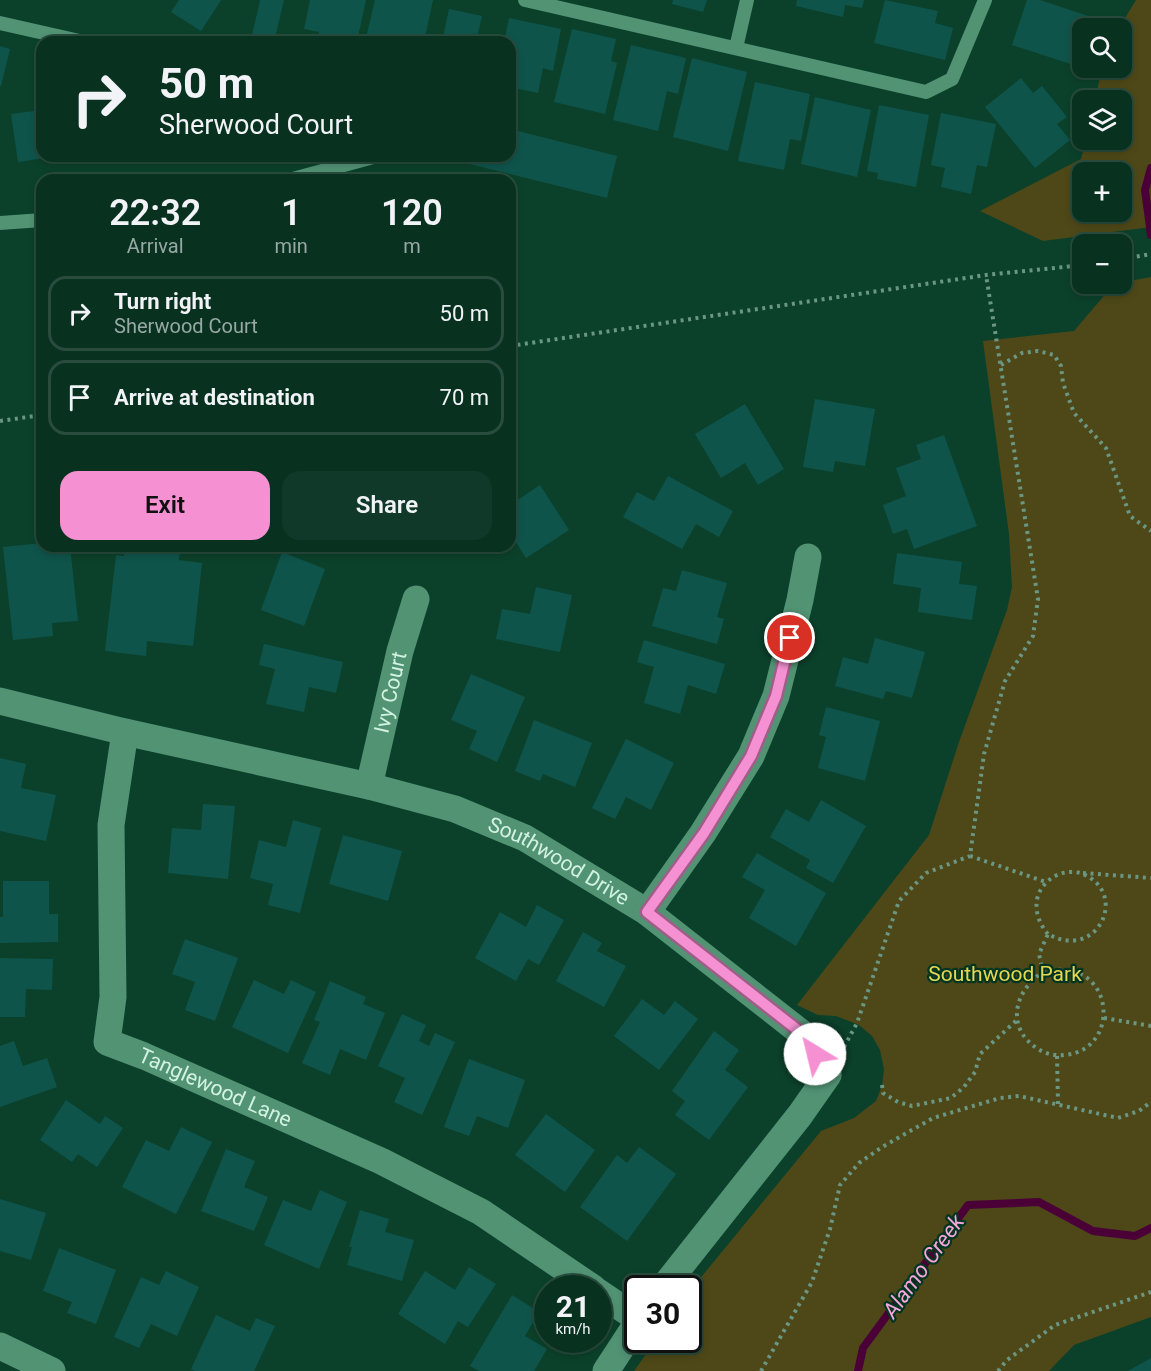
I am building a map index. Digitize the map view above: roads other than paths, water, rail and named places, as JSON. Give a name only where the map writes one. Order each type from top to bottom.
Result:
[{"type":"street","points":[[647,912],[704,833],[751,756],[776,696],[800,600],[808,557]]},
{"type":"street","name":"Ivy Court","points":[[369,786],[400,651],[416,599]]},
{"type":"street","name":"Southwood Drive","points":[[0,701],[125,732],[369,786],[455,809],[525,838],[647,912],[804,1035],[828,1075],[800,1116],[673,1275]]},
{"type":"street","name":"Tanglewood Lane","points":[[125,732],[111,825],[113,997],[107,1042],[144,1056],[381,1161],[481,1212],[574,1275]]},
{"type":"street","points":[[606,1371],[624,1342]]},
{"type":"street","points":[[0,1346],[39,1368]]},
{"type":"lane","points":[[525,0],[926,92],[952,79],[985,0]]},
{"type":"lane","points":[[736,48],[747,0]]},
{"type":"lane","points":[[0,23],[57,36]]},
{"type":"lane","points":[[310,174],[355,162]]},
{"type":"lane","points":[[0,223],[36,220]]},
{"type":"waterway","name":"Alamo Creek","points":[[1151,168],[1145,190],[1151,235]]},
{"type":"waterway","name":"Alamo Creek","points":[[858,1371],[863,1348],[968,1205],[1039,1202],[1093,1231],[1135,1236],[1151,1228]]},
{"type":"park label","name":"Southwood Park","points":[[1005,974]]}]
